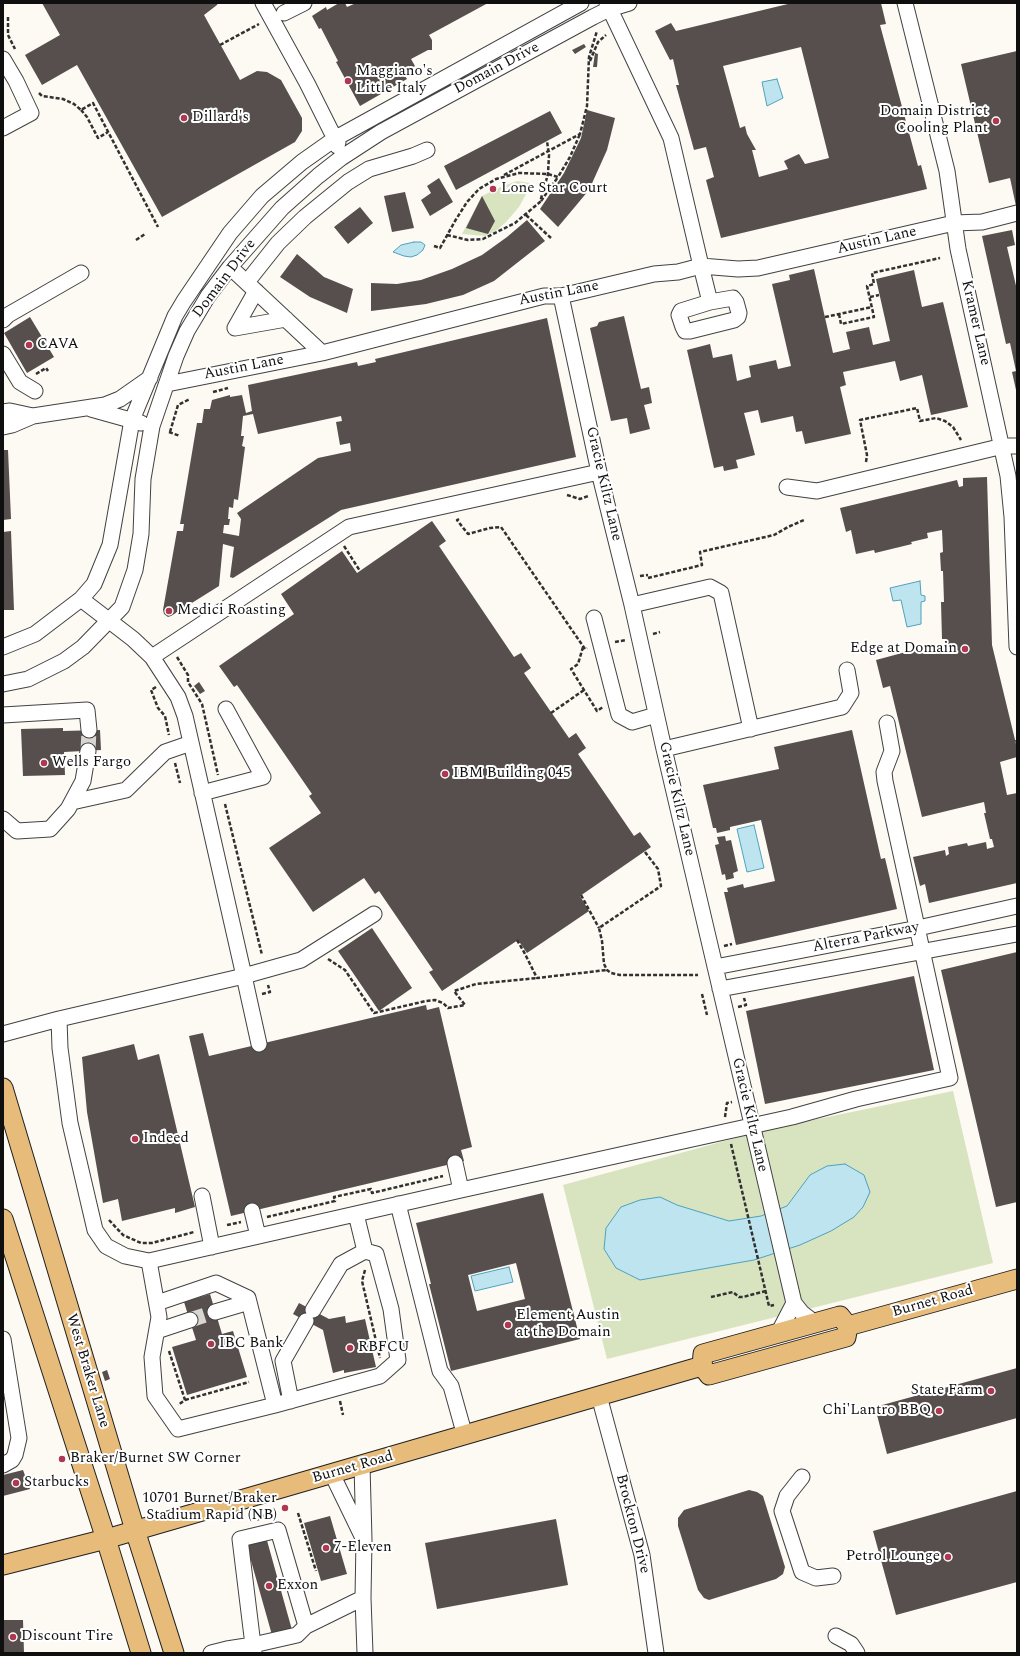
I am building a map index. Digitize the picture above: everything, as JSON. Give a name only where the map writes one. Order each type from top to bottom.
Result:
[{"type":"main road","name":"West Braker Lane","points":[[3,1088],[135,1530],[174,1653]]},
{"type":"main road","points":[[3,1219],[141,1653]]},
{"type":"main road","name":"Burnet Road","points":[[848,1326],[1017,1279]]},
{"type":"main road","points":[[840,1316],[848,1326],[846,1337],[709,1376],[702,1366],[703,1354],[777,1333],[840,1316]]},
{"type":"main road","name":"Burnet Road","points":[[3,1565],[106,1539],[702,1366]]},
{"type":"street","points":[[243,252],[257,220],[302,177],[336,150],[338,142],[262,3]]},
{"type":"street","points":[[284,13],[304,3]]},
{"type":"street","name":"Domain Drive","points":[[3,647],[35,634],[81,599],[94,584],[110,544],[132,420],[176,316],[184,300],[230,233],[262,196],[302,162],[336,138],[581,3]]},
{"type":"street","name":"Domain Drive","points":[[3,684],[28,679],[64,661],[84,647],[122,607],[135,570],[141,534],[143,479],[152,426],[187,331],[230,267],[282,208],[318,176],[381,132],[608,6],[629,3]]},
{"type":"street","name":"Kramer Lane","points":[[905,3],[947,171],[954,223],[971,309],[1010,446],[1008,476],[1012,517],[1017,647]]},
{"type":"street","points":[[608,6],[671,138],[710,302]]},
{"type":"street","points":[[3,59],[16,81],[31,113],[3,128]]},
{"type":"street","points":[[356,148],[369,169]]},
{"type":"street","points":[[286,319],[235,328],[252,286],[278,244],[305,217],[348,182],[369,169],[413,156],[427,150]]},
{"type":"street","name":"Austin Lane","points":[[167,384],[322,353],[544,296],[561,296],[654,274],[678,272],[702,266],[721,266],[738,269],[758,268],[954,223],[982,222],[1017,213]]},
{"type":"street","points":[[230,267],[322,353]]},
{"type":"street","points":[[3,320],[8,315],[80,273]]},
{"type":"street","name":"Gracie Kiltz Lane","points":[[561,296],[599,472],[632,605],[656,715],[784,1262],[794,1302],[802,1313],[816,1323]]},
{"type":"street","points":[[184,300],[199,312]]},
{"type":"street","points":[[3,354],[20,382],[35,391]]},
{"type":"street","points":[[3,427],[12,425],[33,416],[105,405],[120,399],[151,377]]},
{"type":"street","points":[[88,408],[152,426]]},
{"type":"street","points":[[3,412],[10,411],[33,416]]},
{"type":"street","points":[[788,487],[817,491],[1010,446]]},
{"type":"street","points":[[152,657],[349,527],[599,472]]},
{"type":"street","points":[[632,605],[710,587],[721,593],[751,729]]},
{"type":"street","points":[[81,599],[133,639],[152,657],[178,697],[185,716],[259,1044]]},
{"type":"street","points":[[594,618],[619,715],[632,722],[656,715]]},
{"type":"street","points":[[664,749],[842,707],[850,693],[847,670]]},
{"type":"street","points":[[202,793],[263,777],[226,709]]},
{"type":"street","points":[[3,715],[88,710],[89,730]]},
{"type":"street","points":[[59,1018],[60,1048],[70,1123],[95,1230],[106,1246],[125,1256],[149,1261],[398,1204],[792,1117],[856,1099],[950,1078],[885,781],[884,772],[892,751],[887,723]]},
{"type":"street","points":[[72,802],[126,790],[165,752],[191,743]]},
{"type":"street","points":[[3,819],[17,831],[50,830],[68,809],[83,781],[88,751]]},
{"type":"street","name":"Alterra Parkway","points":[[715,967],[918,928],[1017,906]]},
{"type":"street","points":[[3,1034],[59,1018],[244,976],[301,960],[374,914]]},
{"type":"street","name":"Alterra Parkway","points":[[720,989],[923,950],[1017,934]]},
{"type":"street","points":[[456,1168],[461,1190]]},
{"type":"street","points":[[202,1196],[212,1247]]},
{"type":"street","points":[[398,1204],[440,1371],[451,1386],[465,1436]]},
{"type":"street","points":[[356,1214],[365,1250]]},
{"type":"street","points":[[253,1215],[258,1236]]},
{"type":"street","points":[[149,1261],[159,1317],[152,1357],[155,1396],[178,1429],[292,1401],[336,1387],[380,1376],[398,1360],[391,1309],[376,1254],[365,1250]]},
{"type":"street","points":[[292,1401],[283,1361],[341,1264],[365,1250]]},
{"type":"street","points":[[157,1303],[216,1283],[248,1298],[275,1405]]},
{"type":"street","points":[[215,1312],[249,1302]]},
{"type":"street","points":[[777,1333],[794,1302]]},
{"type":"street","points":[[157,1331],[190,1320]]},
{"type":"street","points":[[3,1339],[19,1438],[15,1455],[12,1460],[3,1464]]},
{"type":"street","name":"Brockton Drive","points":[[599,1396],[642,1555],[656,1653]]},
{"type":"street","points":[[362,1465],[365,1653]]},
{"type":"street","points":[[332,1474],[364,1540]]},
{"type":"street","points":[[802,1477],[787,1496],[782,1511],[802,1572],[816,1578],[833,1576]]},
{"type":"street","points":[[253,1649],[240,1539],[278,1530],[306,1626]]},
{"type":"street","points":[[211,1653],[227,1648],[253,1649],[297,1635],[306,1626],[363,1598]]},
{"type":"street","points":[[836,1636],[851,1644],[857,1653]]},
{"type":"path","points":[[8,17],[8,35],[18,56]]},
{"type":"path","points":[[220,45],[260,23]]},
{"type":"path","points":[[447,236],[468,240],[483,239],[515,223],[540,202],[570,157],[580,134],[587,106],[589,64],[592,44],[598,28]]},
{"type":"path","points":[[589,64],[598,42],[606,35]]},
{"type":"path","points":[[36,89],[42,96],[63,99],[74,104],[87,118],[98,138],[108,132]]},
{"type":"path","points":[[81,110],[93,103],[158,227]]},
{"type":"path","points":[[434,246],[440,248],[467,202],[479,189],[580,134]]},
{"type":"path","points":[[540,202],[548,174],[547,141]]},
{"type":"path","points":[[496,179],[519,173],[548,174],[558,177]]},
{"type":"path","points":[[526,215],[551,238]]},
{"type":"path","points":[[136,240],[146,234]]},
{"type":"path","points":[[839,314],[842,324],[874,317],[867,286],[874,284],[872,273],[940,258]]},
{"type":"path","points":[[870,297],[879,295]]},
{"type":"path","points":[[825,317],[872,307]]},
{"type":"path","points":[[180,436],[169,431],[178,405],[190,399]]},
{"type":"path","points":[[866,462],[867,456],[860,420],[917,408],[920,421],[936,418],[946,421],[953,427],[961,440]]},
{"type":"path","points":[[461,518],[457,520],[468,534],[490,528],[501,527],[585,649],[589,648]]},
{"type":"path","points":[[648,578],[702,565],[700,552],[774,535],[804,520]]},
{"type":"path","points":[[611,643],[629,640]]},
{"type":"path","points":[[583,646],[578,664],[571,669],[597,711],[605,707],[606,713]]},
{"type":"path","points":[[157,686],[151,690],[158,708],[165,716],[170,742]]},
{"type":"path","points":[[551,713],[584,690]]},
{"type":"path","points":[[174,757],[180,783]]},
{"type":"path","points":[[225,804],[262,956]]},
{"type":"path","points":[[599,928],[662,886],[658,869],[645,852]]},
{"type":"path","points":[[581,895],[599,928],[604,964],[607,970],[611,973],[620,975],[698,975]]},
{"type":"path","points":[[517,940],[537,978]]},
{"type":"path","points":[[324,953],[328,959],[345,970],[374,1013],[435,1000],[443,1003],[448,1008],[464,1005],[454,991],[476,984],[607,970]]},
{"type":"path","points":[[256,995],[270,992],[268,984]]},
{"type":"path","points":[[702,994],[707,1015]]},
{"type":"path","points":[[734,1008],[746,1005],[743,994]]},
{"type":"path","points":[[726,1121],[725,1115],[727,1103],[737,1101]]},
{"type":"path","points":[[730,1140],[769,1306],[774,1305]]},
{"type":"path","points":[[227,1225],[253,1215],[336,1201],[334,1197],[371,1189],[372,1193],[456,1168]]},
{"type":"path","points":[[107,1217],[116,1229],[123,1235],[141,1243],[152,1243],[199,1231]]},
{"type":"path","points":[[365,1270],[362,1281],[382,1363]]},
{"type":"path","points":[[711,1297],[733,1292],[739,1297],[743,1297],[766,1291]]},
{"type":"path","points":[[169,1351],[185,1400]]},
{"type":"path","points":[[174,1408],[185,1400],[249,1382]]},
{"type":"path","points":[[340,1400],[343,1415]]},
{"type":"path","points":[[298,1512],[316,1571]]},
{"type":"green space","points":[[517,181],[530,183],[531,185],[519,207],[506,222],[497,230],[485,236],[462,234],[482,196]]},
{"type":"green space","points":[[953,1091],[993,1263],[607,1359],[563,1185],[765,1130]]},
{"type":"water","points":[[777,79],[783,98],[767,106],[762,82]]},
{"type":"water","points":[[421,242],[425,245],[423,250],[417,255],[411,257],[393,252],[401,245]]},
{"type":"water","points":[[920,581],[921,595],[925,596],[925,601],[921,602],[921,624],[907,627],[901,600],[893,601],[890,588]]},
{"type":"water","points":[[754,825],[764,868],[747,872],[737,829]]},
{"type":"water","points":[[845,1164],[864,1175],[870,1192],[863,1207],[854,1217],[831,1231],[800,1245],[754,1260],[640,1280],[616,1268],[604,1249],[606,1228],[621,1207],[640,1200],[660,1197],[677,1205],[729,1221],[761,1216],[787,1206],[810,1175],[827,1166]]},
{"type":"water","points":[[509,1267],[513,1282],[475,1291],[471,1276]]},
{"type":"building","name":"Dillard's","points":[[42,3],[218,3],[204,15],[240,80],[257,71],[267,72],[281,80],[302,118],[302,131],[295,142],[162,217],[77,65],[42,85],[25,55],[60,35]]},
{"type":"building","points":[[339,3],[345,3],[347,7],[356,3],[488,3],[429,35],[432,40],[432,50],[428,50],[411,59],[415,66],[403,73],[407,79],[360,106],[336,62],[338,61],[321,28],[319,29],[312,16],[326,7],[327,10]]},
{"type":"building","points":[[792,3],[881,3],[886,24],[880,25],[918,166],[921,165],[927,189],[721,238],[706,180],[714,177],[706,147],[694,150],[676,85],[679,85],[673,59],[670,60],[655,31],[671,23],[676,31]],"holes":[[[801,47],[829,158],[805,164],[799,154],[784,161],[788,169],[759,177],[752,150],[756,150],[747,134],[745,126],[740,128],[723,66]]]},
{"type":"building","points":[[584,44],[586,47],[575,54],[572,50]]},
{"type":"building","name":"Domain District Cooling Plant","points":[[1017,51],[1016,206],[1010,178],[989,183],[961,64]]},
{"type":"building","points":[[595,53],[598,54],[597,67],[593,67]]},
{"type":"building","points":[[587,110],[615,118],[607,150],[589,190],[558,227],[540,209],[564,173],[581,138]]},
{"type":"building","points":[[550,111],[562,133],[456,190],[444,166]]},
{"type":"building","points":[[439,178],[453,202],[430,216],[421,200],[431,193],[427,186]]},
{"type":"building","points":[[405,192],[414,228],[392,232],[384,196]]},
{"type":"building","points":[[482,196],[495,221],[488,234],[466,228]]},
{"type":"building","points":[[360,207],[373,223],[348,244],[334,227]]},
{"type":"building","points":[[527,220],[545,241],[494,281],[463,295],[426,304],[371,311],[371,283],[397,284],[421,280],[452,269],[482,255]]},
{"type":"building","points":[[1012,230],[1015,245],[1007,247],[1017,290],[1016,390],[1012,372],[1016,371],[1010,343],[1006,344],[982,236]]},
{"type":"building","points":[[297,254],[324,277],[353,289],[347,313],[310,297],[280,277]]},
{"type":"building","points":[[814,269],[833,353],[850,349],[846,332],[869,327],[873,345],[890,341],[876,279],[914,270],[922,307],[943,302],[968,407],[931,415],[922,375],[900,381],[895,361],[843,372],[846,385],[840,387],[851,434],[805,444],[802,431],[796,432],[793,416],[761,423],[758,410],[744,413],[755,455],[736,460],[738,468],[724,471],[723,466],[714,468],[687,350],[710,344],[713,358],[732,354],[737,381],[751,377],[749,366],[776,360],[778,369],[791,366],[772,284],[790,280],[789,275]]},
{"type":"building","points":[[624,316],[641,389],[649,387],[652,403],[644,405],[650,429],[630,434],[627,418],[611,421],[590,328],[597,326],[599,322]]},
{"type":"building","name":"CAVA","points":[[30,317],[54,357],[27,373],[4,333]]},
{"type":"building","points":[[547,318],[576,457],[341,510],[233,578],[230,577],[234,547],[223,544],[219,586],[171,616],[168,617],[164,614],[163,610],[177,531],[183,531],[184,524],[180,524],[197,423],[202,423],[204,409],[210,409],[212,400],[230,395],[230,397],[242,395],[246,413],[252,411],[248,385],[357,362],[358,366],[376,362],[375,359]],"holes":[[[253,414],[258,434],[341,416],[342,421],[336,422],[340,445],[350,443],[351,451],[318,458],[237,513],[241,519],[239,536],[223,533],[224,525],[229,525],[229,507],[233,508],[234,499],[238,500],[245,447],[242,446],[244,436],[241,436],[243,416]]]},
{"type":"building","points":[[3,450],[8,450],[11,519],[3,520]]},
{"type":"building","name":"Edge at Domain","points":[[987,477],[992,645],[1017,748],[1017,757],[1000,762],[1007,795],[1017,793],[1017,883],[929,903],[925,884],[920,886],[913,857],[945,850],[946,856],[949,854],[948,847],[967,843],[968,846],[986,842],[987,849],[994,847],[992,839],[990,839],[984,813],[986,813],[984,802],[922,817],[890,686],[883,688],[876,660],[928,646],[929,651],[946,647],[946,639],[942,639],[941,602],[944,602],[943,571],[941,571],[940,553],[943,552],[942,530],[927,533],[928,538],[911,542],[912,544],[875,553],[874,550],[856,554],[851,530],[846,532],[840,508],[957,480],[959,487],[963,486],[963,478]]},
{"type":"building","name":"IBM Building 045","points":[[432,521],[446,541],[439,546],[514,657],[521,653],[531,668],[524,673],[569,738],[576,733],[586,748],[578,754],[634,836],[640,832],[651,847],[580,896],[589,911],[527,953],[518,940],[442,991],[429,972],[433,970],[379,891],[375,894],[364,878],[313,912],[269,848],[321,813],[309,796],[312,794],[237,685],[234,687],[219,666],[294,614],[281,594],[342,551],[357,573]]},
{"type":"building","points":[[11,531],[14,610],[3,610],[3,532]]},
{"type":"building","points":[[199,682],[205,691],[200,694],[194,686]]},
{"type":"building","name":"Wells Fargo","points":[[63,728],[63,731],[100,730],[101,750],[64,752],[65,775],[23,776],[21,729]]},
{"type":"building","points":[[852,730],[881,859],[885,858],[897,909],[736,945],[724,892],[728,892],[727,888],[743,884],[744,888],[775,881],[761,820],[730,827],[730,830],[717,833],[716,828],[713,828],[703,785],[779,769],[774,747]]},
{"type":"building","points":[[725,836],[726,841],[731,840],[738,871],[733,873],[734,878],[726,880],[725,874],[722,875],[715,845],[719,844],[717,837]]},
{"type":"building","points":[[372,928],[412,988],[379,1011],[338,951]]},
{"type":"building","points":[[1017,952],[1017,1202],[996,1207],[941,970]]},
{"type":"building","points":[[914,976],[934,1070],[765,1104],[746,1011]]},
{"type":"building","points":[[426,1005],[427,1010],[439,1007],[472,1147],[461,1150],[464,1161],[231,1216],[189,1036],[203,1033],[209,1056]]},
{"type":"building","name":"Indeed","points":[[134,1044],[138,1060],[159,1054],[195,1207],[175,1213],[175,1208],[122,1221],[118,1199],[103,1203],[87,1112],[82,1057]]},
{"type":"building","points":[[543,1193],[580,1339],[451,1371],[429,1284],[431,1284],[416,1223]],"holes":[[[516,1263],[525,1299],[477,1311],[468,1275]]]},
{"type":"building","name":"IBC Bank","points":[[210,1294],[222,1334],[233,1331],[247,1377],[187,1395],[172,1347],[196,1340],[184,1302]]},
{"type":"building","name":"RBFCU","points":[[299,1303],[329,1319],[345,1316],[346,1323],[365,1319],[376,1367],[344,1373],[344,1370],[333,1373],[323,1330],[293,1314]]},
{"type":"building","points":[[1017,1368],[1017,1418],[887,1454],[875,1407]]},
{"type":"building","points":[[107,1370],[110,1379],[105,1381],[102,1372]]},
{"type":"building","name":"Starbucks","points":[[23,1470],[30,1489],[3,1496],[3,1475]]},
{"type":"building","points":[[749,1490],[757,1492],[763,1496],[785,1567],[783,1574],[776,1579],[709,1600],[704,1598],[698,1590],[678,1526],[678,1518],[684,1510]]},
{"type":"building","name":"Petrol Lounge","points":[[1017,1491],[1017,1582],[896,1615],[873,1531]]},
{"type":"building","points":[[265,1514],[266,1518],[257,1521],[256,1516]]},
{"type":"building","name":"7-Eleven","points":[[330,1516],[347,1574],[321,1581],[304,1523]]},
{"type":"building","points":[[556,1519],[568,1585],[437,1609],[425,1543]]},
{"type":"building","name":"Exxon","points":[[266,1537],[292,1630],[272,1635],[246,1543]]},
{"type":"building","name":"Discount Tire","points":[[3,1620],[23,1620],[24,1653],[3,1653]]},
{"type":"tunnel","points":[[88,751],[89,730]]},
{"type":"tunnel","points":[[190,1320],[215,1312]]},
{"type":"place","name":"Maggiano's Little Italy","points":[[348,81]]},
{"type":"place","name":"Dillard's","points":[[184,118]]},
{"type":"place","name":"Domain District Cooling Plant","points":[[996,121]]},
{"type":"place","name":"Lone Star Court","points":[[493,189]]},
{"type":"place","name":"CAVA","points":[[29,345]]},
{"type":"place","name":"Medici Roasting","points":[[169,611]]},
{"type":"place","name":"Edge at Domain","points":[[965,649]]},
{"type":"place","name":"Wells Fargo","points":[[44,763]]},
{"type":"place","name":"IBM Building 045","points":[[445,774]]},
{"type":"place","name":"Indeed","points":[[135,1139]]},
{"type":"place","name":"Element Austin at the Domain","points":[[508,1325]]},
{"type":"place","name":"IBC Bank","points":[[211,1344]]},
{"type":"place","name":"RBFCU","points":[[350,1348]]},
{"type":"place","name":"State Farm","points":[[991,1391]]},
{"type":"place","name":"Chi'Lantro BBQ","points":[[939,1411]]},
{"type":"place","name":"Braker/Burnet SW Corner","points":[[62,1459]]},
{"type":"place","name":"Starbucks","points":[[16,1483]]},
{"type":"place","name":"10701 Burnet/Braker Stadium Rapid (NB)","points":[[285,1508]]},
{"type":"place","name":"7-Eleven","points":[[326,1548]]},
{"type":"place","name":"Petrol Lounge","points":[[948,1557]]},
{"type":"place","name":"Exxon","points":[[269,1586]]},
{"type":"place","name":"Discount Tire","points":[[13,1637]]}]
